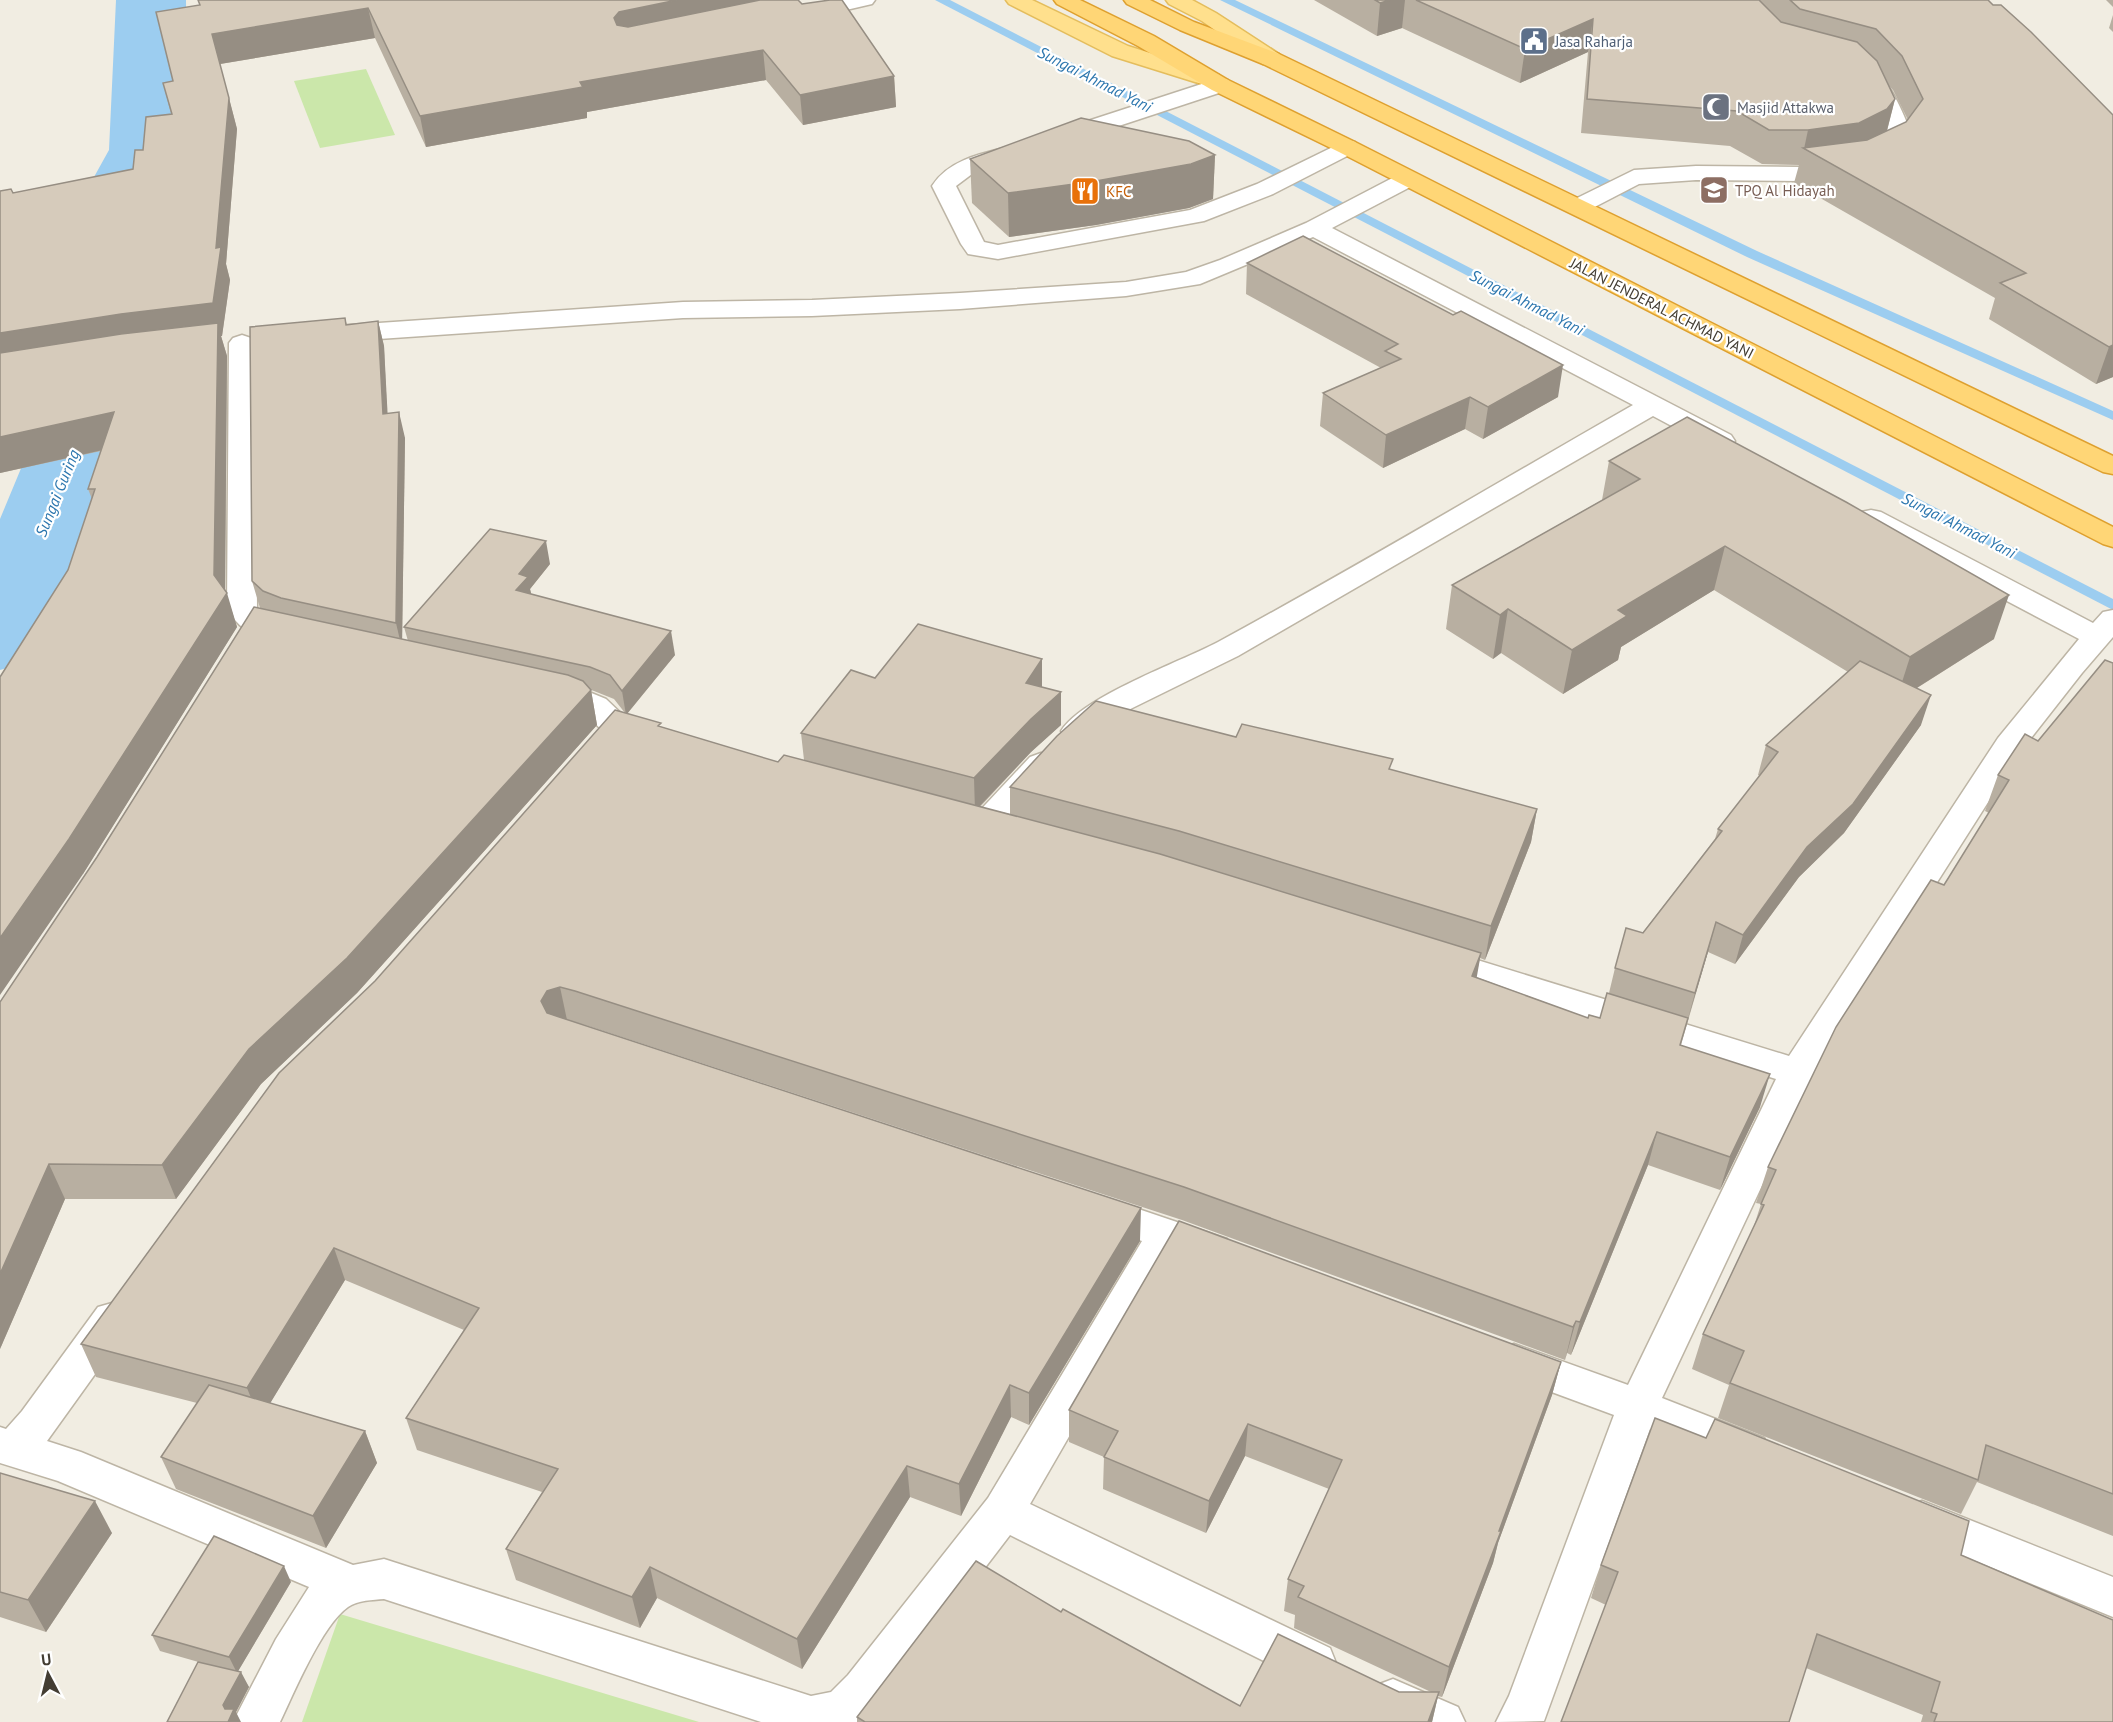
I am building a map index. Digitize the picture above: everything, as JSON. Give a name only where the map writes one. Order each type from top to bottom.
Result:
[{"type":"highway","name":"JALAN JENDERAL ACHMAD YANI","points":[[1064,0],[1146,41],[1215,83],[1347,147],[2113,538]]},
{"type":"highway","points":[[1134,0],[1187,26],[1271,59],[2113,466]]},
{"type":"main road","name":"JALAN JENDERAL ACHMAD YANI","points":[[1016,0],[1120,51],[1215,83]]},
{"type":"main road","points":[[1176,0],[1209,17],[1271,59]]},
{"type":"street","points":[[778,19],[865,0]]},
{"type":"street","points":[[1576,207],[1634,177],[1696,173],[1800,174],[1857,166],[1888,150],[1901,134],[1880,91],[1858,69],[1848,67]]},
{"type":"street","points":[[1215,83],[1125,117],[961,170],[946,179],[944,186],[973,244],[977,249],[998,252],[1196,216],[1265,189],[1347,147]]},
{"type":"street","points":[[1098,125],[1128,141]]},
{"type":"street","points":[[308,336],[682,310],[812,308],[960,301],[1126,289],[1191,279],[1321,224],[1408,179]]},
{"type":"street","points":[[1208,184],[1237,200]]},
{"type":"street","points":[[1321,224],[1651,406],[1746,454]]},
{"type":"street","points":[[242,343],[242,609],[247,619],[250,636],[281,635],[316,642]]},
{"type":"street","points":[[1017,836],[972,824],[1097,713],[1227,649],[1651,406]]},
{"type":"street","points":[[1519,1722],[1532,1695],[1638,1406],[1797,1072],[2009,745],[2071,666],[2105,628],[1851,508]]},
{"type":"street","points":[[525,687],[583,700],[601,707],[608,735],[632,734],[678,746]]},
{"type":"street","points":[[1413,952],[1797,1072]]},
{"type":"street","points":[[1065,1199],[1245,1262]]},
{"type":"street","points":[[256,1722],[313,1617],[329,1596],[351,1584],[384,1579],[811,1717],[842,1712],[864,1690],[1003,1511],[1167,1233]]},
{"type":"street","points":[[7,1447],[36,1424],[135,1288]]},
{"type":"street","points":[[1481,1348],[1638,1406],[1782,1464]]},
{"type":"street","points":[[7,1447],[66,1466],[351,1584]]},
{"type":"street","points":[[1892,1508],[2113,1597]]},
{"type":"street","points":[[1003,1511],[1355,1683],[1442,1722]]},
{"type":"green space","points":[[366,69],[395,135],[320,148],[294,81]]},
{"type":"green space","points":[[340,1614],[699,1722],[302,1722]]},
{"type":"building","points":[[198,0],[677,0],[619,12],[614,18],[617,25],[628,27],[760,0],[798,0],[802,4],[842,0],[894,76],[800,95],[763,50],[580,82],[583,87],[420,116],[368,8],[212,34],[229,98],[216,248],[221,247],[213,303],[121,314],[0,333],[0,191],[11,189],[13,193],[133,169],[135,150],[143,150],[146,117],[172,114],[163,83],[173,81],[156,12],[200,5]]},
{"type":"building","points":[[1416,0],[1759,0],[1781,22],[1857,42],[1877,61],[1895,99],[1887,109],[1859,123],[1808,130],[1769,130],[1737,111],[1587,99],[1593,19],[1525,49]]},
{"type":"building","points":[[1790,0],[1988,0],[1993,5],[2001,5],[2031,32],[2113,115],[2113,345],[2109,347],[2000,283],[2026,273],[1803,148],[1867,140],[1906,122],[1923,99],[1902,56],[1876,29],[1800,9]]},
{"type":"building","points":[[1081,118],[1189,141],[1215,155],[1191,164],[1096,181],[1008,193],[970,159]]},
{"type":"building","points":[[1303,236],[1453,315],[1461,311],[1563,365],[1488,407],[1470,397],[1386,435],[1323,393],[1401,359],[1385,351],[1398,344],[1247,263]]},
{"type":"building","points":[[345,318],[346,325],[378,321],[383,414],[399,412],[396,623],[281,598],[263,591],[252,581],[250,327]]},
{"type":"building","points":[[218,323],[214,575],[227,593],[69,839],[0,938],[0,677],[68,570],[95,489],[88,489],[114,412],[0,437],[0,353],[121,334]]},
{"type":"building","points":[[1687,417],[1846,502],[2009,595],[1910,657],[1725,546],[1618,610],[1627,616],[1572,650],[1508,609],[1500,615],[1452,585],[1640,479],[1609,461]]},
{"type":"building","points":[[490,529],[546,541],[519,574],[528,577],[516,590],[671,631],[622,691],[610,675],[590,667],[404,627]]},
{"type":"building","points":[[254,607],[568,675],[583,681],[591,690],[347,958],[249,1049],[162,1165],[49,1164],[0,1274],[0,1002],[97,857]]},
{"type":"building","points":[[918,624],[1042,659],[1026,683],[1061,692],[1031,719],[974,778],[801,733],[851,670],[875,678]]},
{"type":"building","points":[[2105,660],[2113,663],[2113,1494],[1986,1445],[1978,1480],[1730,1383],[1744,1351],[1703,1334],[1764,1205],[1761,1204],[1776,1170],[1768,1167],[1836,1027],[1931,880],[1944,885],[2009,780],[1998,775],[2025,734],[2038,741]]},
{"type":"building","points":[[1860,661],[1931,695],[1853,804],[1807,847],[1743,935],[1716,922],[1695,993],[1615,968],[1626,928],[1643,933],[1722,831],[1718,829],[1778,752],[1766,745]]},
{"type":"building","points":[[1096,701],[1236,737],[1242,724],[1393,759],[1389,769],[1537,809],[1491,926],[1179,831],[1010,787],[1057,736]]},
{"type":"building","points":[[615,710],[661,723],[658,726],[778,762],[784,755],[1160,854],[1481,953],[1472,976],[1588,1018],[1589,1015],[1600,1018],[1607,993],[1688,1018],[1680,1045],[1770,1074],[1730,1157],[1657,1132],[1580,1322],[1576,1321],[1573,1327],[1184,1187],[575,991],[560,987],[547,991],[541,1001],[547,1013],[1141,1208],[1029,1393],[1010,1385],[959,1484],[907,1466],[797,1639],[650,1567],[632,1597],[506,1549],[558,1469],[406,1418],[479,1308],[334,1248],[247,1388],[81,1344],[279,1073],[375,981]]},
{"type":"building","points":[[1179,1221],[1561,1362],[1499,1531],[1501,1531],[1449,1667],[1298,1597],[1304,1586],[1288,1579],[1342,1460],[1248,1424],[1209,1501],[1104,1457],[1118,1431],[1069,1410]]},
{"type":"building","points":[[209,1385],[365,1431],[313,1516],[161,1457]]},
{"type":"building","points":[[1655,1418],[1706,1438],[1715,1419],[1969,1521],[1961,1555],[2113,1620],[2113,1722],[1934,1722],[1937,1714],[1931,1712],[1940,1682],[1817,1634],[1789,1722],[1561,1722],[1618,1572],[1601,1565]]},
{"type":"building","points":[[0,1473],[95,1501],[28,1600],[0,1592]]},
{"type":"building","points":[[214,1536],[284,1566],[229,1657],[152,1635]]},
{"type":"building","points":[[976,1561],[1061,1612],[1063,1609],[1240,1706],[1278,1634],[1399,1692],[1439,1692],[1428,1722],[865,1722],[857,1717]]},
{"type":"building","points":[[198,1662],[241,1672],[223,1705],[225,1709],[234,1709],[228,1722],[167,1722]]},
{"type":"waterway","name":"Sungai Guring","points":[[0,638],[94,401],[81,276],[148,150],[151,0]]},
{"type":"waterway","name":"Sungai Ahmad Yani","points":[[941,0],[2113,605]]},
{"type":"waterway","name":"Sungai Ahmad Yani","points":[[1226,0],[1752,254],[2113,416]]},
{"type":"place","name":"Jasa Raharja","points":[[1534,41]]},
{"type":"place","name":"Masjid Attakwa","points":[[1716,107]]},
{"type":"place","name":"TPQ Al Hidayah","points":[[1714,190]]},
{"type":"place","name":"KFC","points":[[1085,191]]}]
